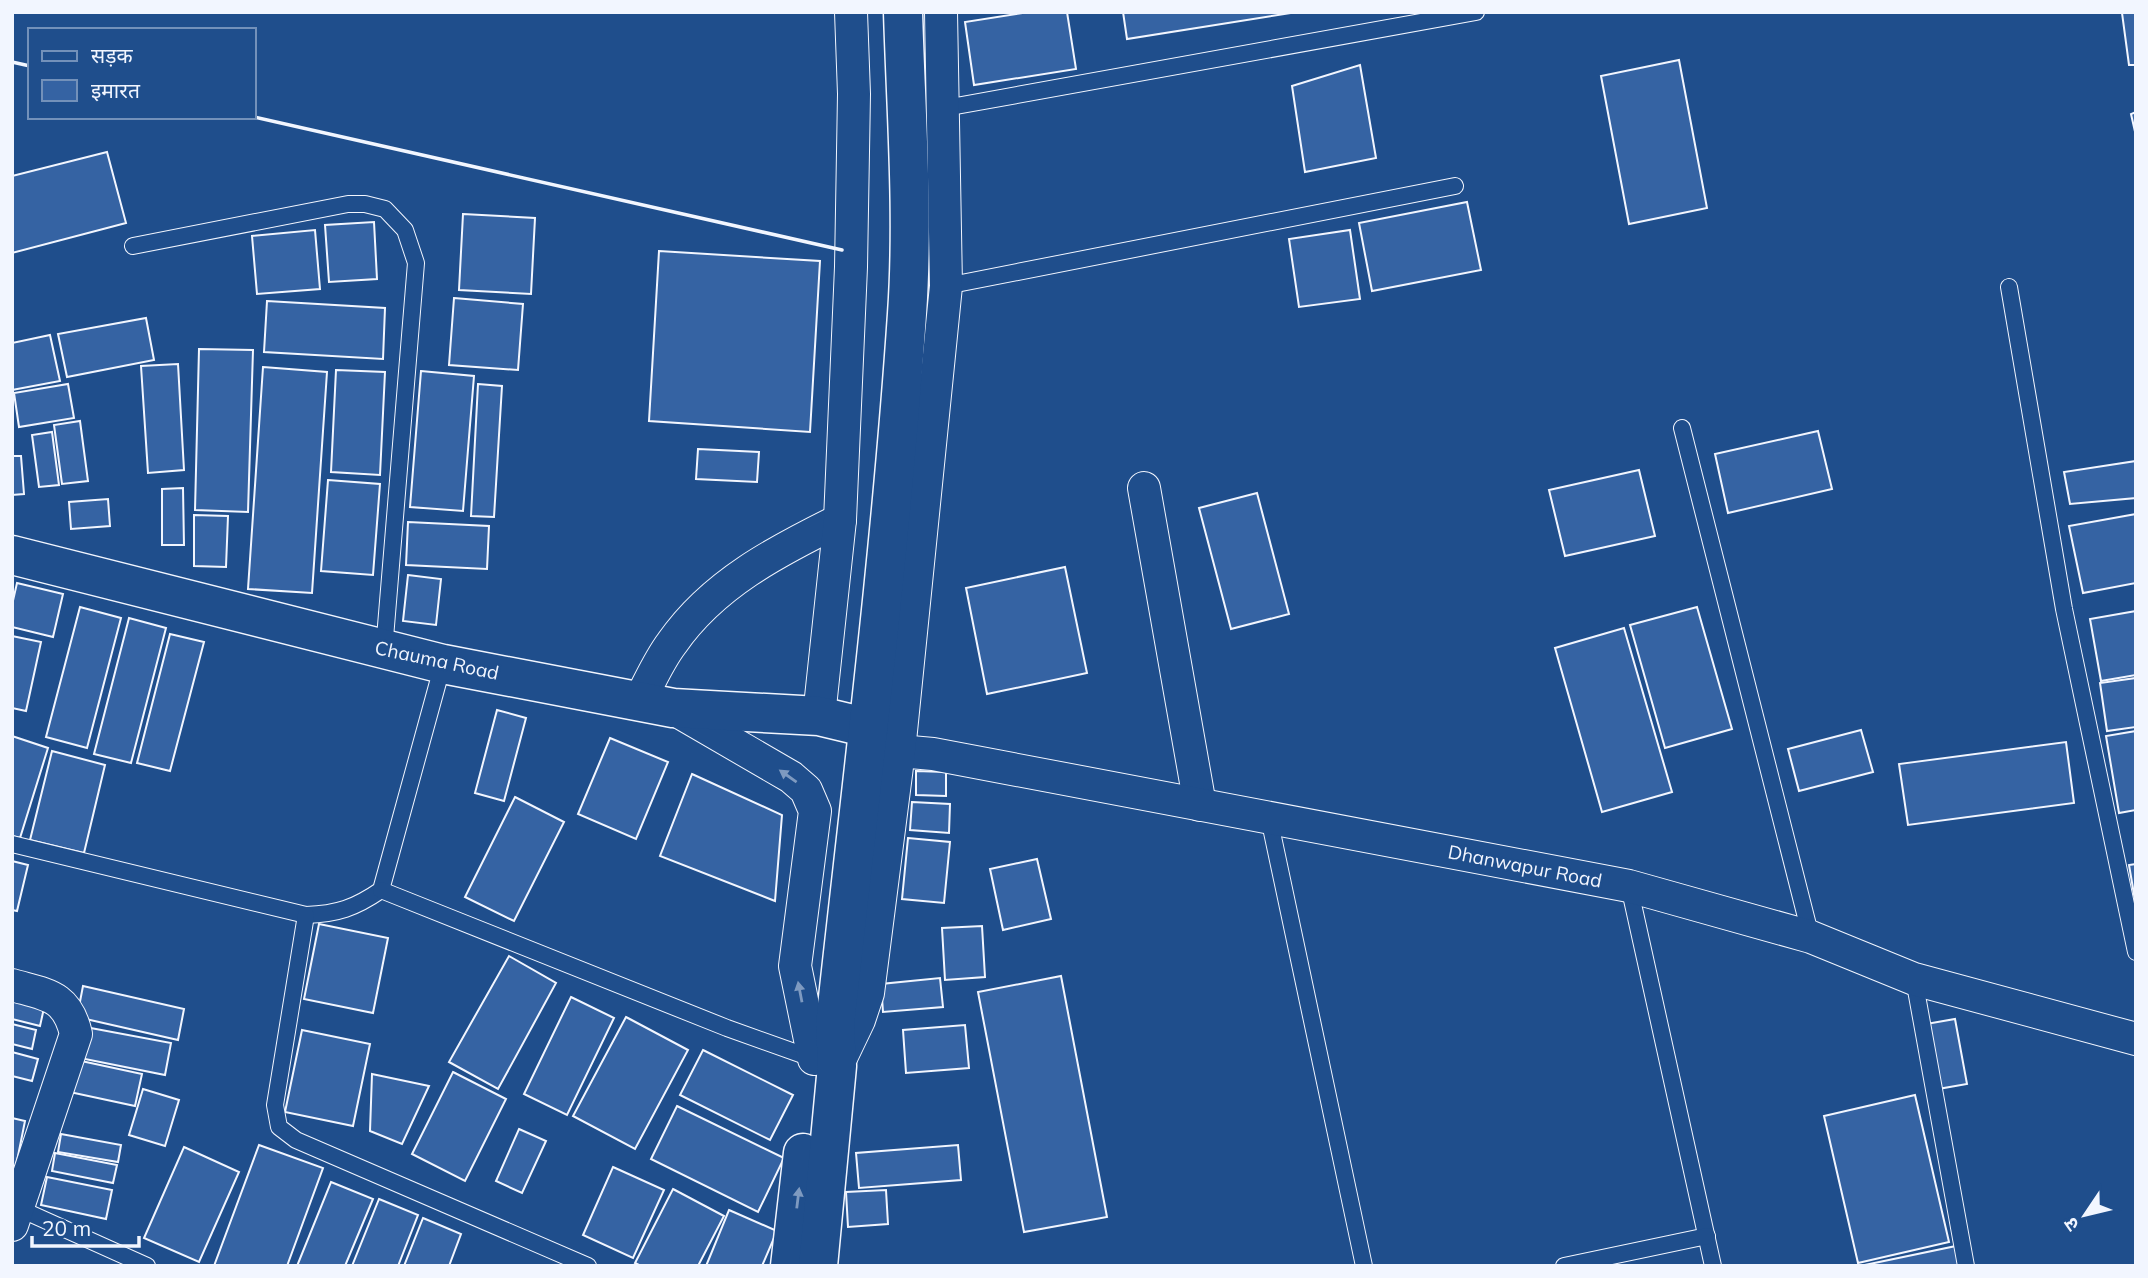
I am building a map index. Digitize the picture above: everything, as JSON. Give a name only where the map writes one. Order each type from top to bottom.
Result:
[{"type":"street","points":[[819,716],[840,520],[851,254],[854,94],[851,12]]},
{"type":"street","points":[[790,1266],[828,1053],[879,630],[907,311],[908,148],[903,12]]},
{"type":"street","points":[[828,1053],[859,1020],[868,993],[899,751],[946,286],[945,108],[941,12]]},
{"type":"street","points":[[1144,488],[1200,805]]},
{"type":"street","points":[[818,1266],[828,1053],[796,956],[815,811],[806,790],[791,777],[657,704],[671,643],[712,596],[787,546],[840,520]]},
{"type":"street","name":"Chauma Road","points":[[12,555],[443,664],[657,704],[819,716],[869,728]]},
{"type":"street","name":"Dhanwapur Road","points":[[899,751],[933,754],[1629,886],[1811,937],[1914,979],[2136,1039]]},
{"type":"street","points":[[12,985],[55,998],[71,1013],[76,1034],[15,1217]]},
{"type":"lane","points":[[945,108],[1476,12]]},
{"type":"lane","points":[[946,286],[1455,186]]},
{"type":"lane","points":[[132,246],[348,204],[385,209],[405,230],[416,263],[384,650]]},
{"type":"lane","points":[[2009,287],[2064,609],[2136,952]]},
{"type":"lane","points":[[1682,429],[1811,937]]},
{"type":"lane","points":[[12,844],[306,915],[335,914],[357,906],[381,890],[443,664]]},
{"type":"lane","points":[[1269,818],[1364,1266]]},
{"type":"lane","points":[[1629,886],[1713,1266]]},
{"type":"lane","points":[[381,890],[727,1028],[828,1053]]},
{"type":"lane","points":[[306,915],[275,1105],[279,1127],[296,1140],[588,1266]]},
{"type":"lane","points":[[1914,979],[1966,1266]]},
{"type":"lane","points":[[15,1217],[147,1266]]},
{"type":"lane","points":[[1564,1266],[1707,1236]]},
{"type":"building","points":[[1029,12],[1067,12],[1076,69],[974,85],[965,22]]},
{"type":"building","points":[[1123,12],[1297,12],[1127,39]]},
{"type":"building","points":[[2136,12],[2136,65],[2129,65],[2122,13]]},
{"type":"building","points":[[1679,60],[1707,208],[1629,224],[1601,76]]},
{"type":"building","points":[[1360,65],[1376,158],[1305,172],[1292,86]]},
{"type":"building","points":[[2136,112],[2136,136],[2131,114]]},
{"type":"building","points":[[107,152],[126,223],[12,253],[12,176]]},
{"type":"building","points":[[1467,202],[1481,270],[1372,291],[1359,223]]},
{"type":"building","points":[[463,214],[535,218],[531,294],[459,290]]},
{"type":"building","points":[[374,222],[377,279],[329,282],[325,225]]},
{"type":"building","points":[[315,230],[320,289],[257,294],[252,236]]},
{"type":"building","points":[[1350,230],[1360,299],[1299,307],[1289,239]]},
{"type":"building","points":[[659,251],[820,261],[810,432],[649,421]]},
{"type":"building","points":[[454,298],[523,304],[518,370],[449,365]]},
{"type":"building","points":[[267,301],[385,308],[383,359],[264,352]]},
{"type":"building","points":[[146,318],[154,360],[67,377],[58,334]]},
{"type":"building","points":[[50,335],[60,381],[12,390],[12,343]]},
{"type":"building","points":[[199,349],[253,350],[248,512],[195,510]]},
{"type":"building","points":[[178,364],[184,470],[148,473],[141,366]]},
{"type":"building","points":[[263,367],[327,372],[312,593],[248,589]]},
{"type":"building","points":[[336,370],[385,372],[380,475],[331,472]]},
{"type":"building","points":[[421,371],[474,376],[463,511],[410,507]]},
{"type":"building","points":[[68,384],[74,418],[19,427],[14,393]]},
{"type":"building","points":[[478,384],[502,386],[494,517],[471,516]]},
{"type":"building","points":[[80,421],[88,481],[62,484],[54,425]]},
{"type":"building","points":[[1818,431],[1832,489],[1728,513],[1715,454]]},
{"type":"building","points":[[52,432],[59,485],[39,487],[32,435]]},
{"type":"building","points":[[698,449],[759,452],[757,482],[696,479]]},
{"type":"building","points":[[12,456],[21,456],[24,494],[12,495]]},
{"type":"building","points":[[2136,461],[2136,498],[2070,504],[2064,472]]},
{"type":"building","points":[[1639,470],[1655,536],[1565,556],[1549,490]]},
{"type":"building","points":[[328,480],[380,484],[373,575],[321,571]]},
{"type":"building","points":[[183,488],[184,545],[162,545],[162,489]]},
{"type":"building","points":[[1257,493],[1289,614],[1231,629],[1199,508]]},
{"type":"building","points":[[108,499],[110,526],[71,529],[69,502]]},
{"type":"building","points":[[2136,514],[2136,583],[2083,593],[2069,526]]},
{"type":"building","points":[[194,515],[228,516],[226,567],[194,566]]},
{"type":"building","points":[[408,522],[489,526],[487,569],[406,565]]},
{"type":"building","points":[[1065,567],[1087,673],[987,694],[966,588]]},
{"type":"building","points":[[408,575],[441,579],[436,625],[403,621]]},
{"type":"building","points":[[17,583],[63,594],[53,637],[12,627],[12,605]]},
{"type":"building","points":[[80,607],[121,618],[87,748],[46,737]]},
{"type":"building","points":[[1697,607],[1732,729],[1665,748],[1630,625]]},
{"type":"building","points":[[2136,611],[2136,675],[2101,681],[2090,619]]},
{"type":"building","points":[[129,618],[166,628],[131,763],[94,754]]},
{"type":"building","points":[[1624,628],[1672,792],[1602,812],[1555,648]]},
{"type":"building","points":[[170,634],[204,642],[170,771],[137,763]]},
{"type":"building","points":[[12,636],[41,642],[26,711],[12,708]]},
{"type":"building","points":[[2136,678],[2136,727],[2107,731],[2100,683]]},
{"type":"building","points":[[497,710],[526,718],[504,801],[475,793]]},
{"type":"building","points":[[1861,730],[1873,772],[1799,791],[1788,749]]},
{"type":"building","points":[[2136,731],[2136,810],[2119,813],[2106,736]]},
{"type":"building","points":[[12,736],[48,748],[20,838],[12,836]]},
{"type":"building","points":[[610,738],[668,762],[636,839],[578,814]]},
{"type":"building","points":[[2066,742],[2074,803],[1908,825],[1899,764]]},
{"type":"building","points":[[52,751],[105,765],[84,853],[30,840]]},
{"type":"building","points":[[916,771],[946,772],[946,796],[916,795]]},
{"type":"building","points":[[692,774],[782,815],[775,901],[660,856]]},
{"type":"building","points":[[515,797],[564,822],[514,921],[465,897]]},
{"type":"building","points":[[912,802],[950,804],[949,833],[910,830]]},
{"type":"building","points":[[908,838],[950,842],[944,903],[902,899]]},
{"type":"building","points":[[1037,859],[1051,919],[1003,930],[990,869]]},
{"type":"building","points":[[12,861],[28,865],[17,911],[12,910]]},
{"type":"building","points":[[2136,864],[2136,906],[2129,865]]},
{"type":"building","points":[[319,924],[388,938],[373,1013],[304,999]]},
{"type":"building","points":[[982,926],[985,977],[945,980],[942,928]]},
{"type":"building","points":[[509,956],[556,983],[498,1089],[449,1062]]},
{"type":"building","points":[[1061,976],[1107,1217],[1024,1232],[978,992]]},
{"type":"building","points":[[940,978],[943,1007],[883,1012],[881,984]]},
{"type":"building","points":[[83,986],[184,1009],[178,1040],[77,1017]]},
{"type":"building","points":[[12,991],[46,999],[40,1026],[12,1019]]},
{"type":"building","points":[[571,997],[614,1018],[567,1115],[524,1094]]},
{"type":"building","points":[[626,1017],[688,1050],[635,1149],[573,1116]]},
{"type":"building","points":[[1955,1019],[1967,1084],[1938,1089],[1926,1024]]},
{"type":"building","points":[[12,1024],[36,1030],[32,1049],[12,1044]]},
{"type":"building","points":[[965,1025],[969,1068],[906,1073],[903,1030]]},
{"type":"building","points":[[80,1026],[171,1043],[165,1075],[75,1057]]},
{"type":"building","points":[[302,1030],[370,1044],[353,1126],[285,1112]]},
{"type":"building","points":[[703,1050],[793,1095],[770,1140],[680,1095]]},
{"type":"building","points":[[12,1052],[38,1059],[32,1081],[12,1076]]},
{"type":"building","points":[[72,1059],[142,1074],[135,1106],[65,1091]]},
{"type":"building","points":[[453,1072],[506,1099],[465,1181],[412,1154]]},
{"type":"building","points":[[372,1074],[429,1086],[402,1144],[370,1131]]},
{"type":"building","points":[[143,1089],[179,1100],[165,1146],[129,1135]]},
{"type":"building","points":[[1915,1095],[1949,1242],[1858,1263],[1824,1116]]},
{"type":"building","points":[[677,1106],[784,1158],[758,1212],[651,1159]]},
{"type":"building","points":[[12,1118],[25,1121],[15,1171],[12,1170]]},
{"type":"building","points":[[519,1129],[546,1141],[522,1193],[496,1181]]},
{"type":"building","points":[[61,1134],[121,1145],[118,1162],[58,1152]]},
{"type":"building","points":[[259,1145],[323,1168],[287,1266],[214,1266]]},
{"type":"building","points":[[958,1145],[961,1180],[859,1188],[856,1153]]},
{"type":"building","points":[[184,1147],[239,1172],[199,1262],[144,1238]]},
{"type":"building","points":[[55,1153],[117,1165],[113,1183],[52,1171]]},
{"type":"building","points":[[613,1167],[664,1190],[633,1258],[583,1235]]},
{"type":"building","points":[[47,1177],[112,1190],[106,1219],[41,1205]]},
{"type":"building","points":[[331,1182],[373,1199],[345,1266],[297,1266]]},
{"type":"building","points":[[673,1189],[724,1216],[698,1266],[641,1266],[635,1263]]},
{"type":"building","points":[[886,1190],[888,1224],[848,1227],[846,1192]]},
{"type":"building","points":[[379,1199],[418,1215],[398,1266],[352,1266]]},
{"type":"building","points":[[729,1210],[777,1231],[762,1266],[706,1266]]},
{"type":"building","points":[[423,1218],[461,1234],[449,1266],[404,1266]]},
{"type":"building","points":[[1956,1246],[1960,1266],[1860,1266]]},
{"type":"wall","points":[[12,62],[28,66]]},
{"type":"wall","points":[[256,117],[842,250]]}]
